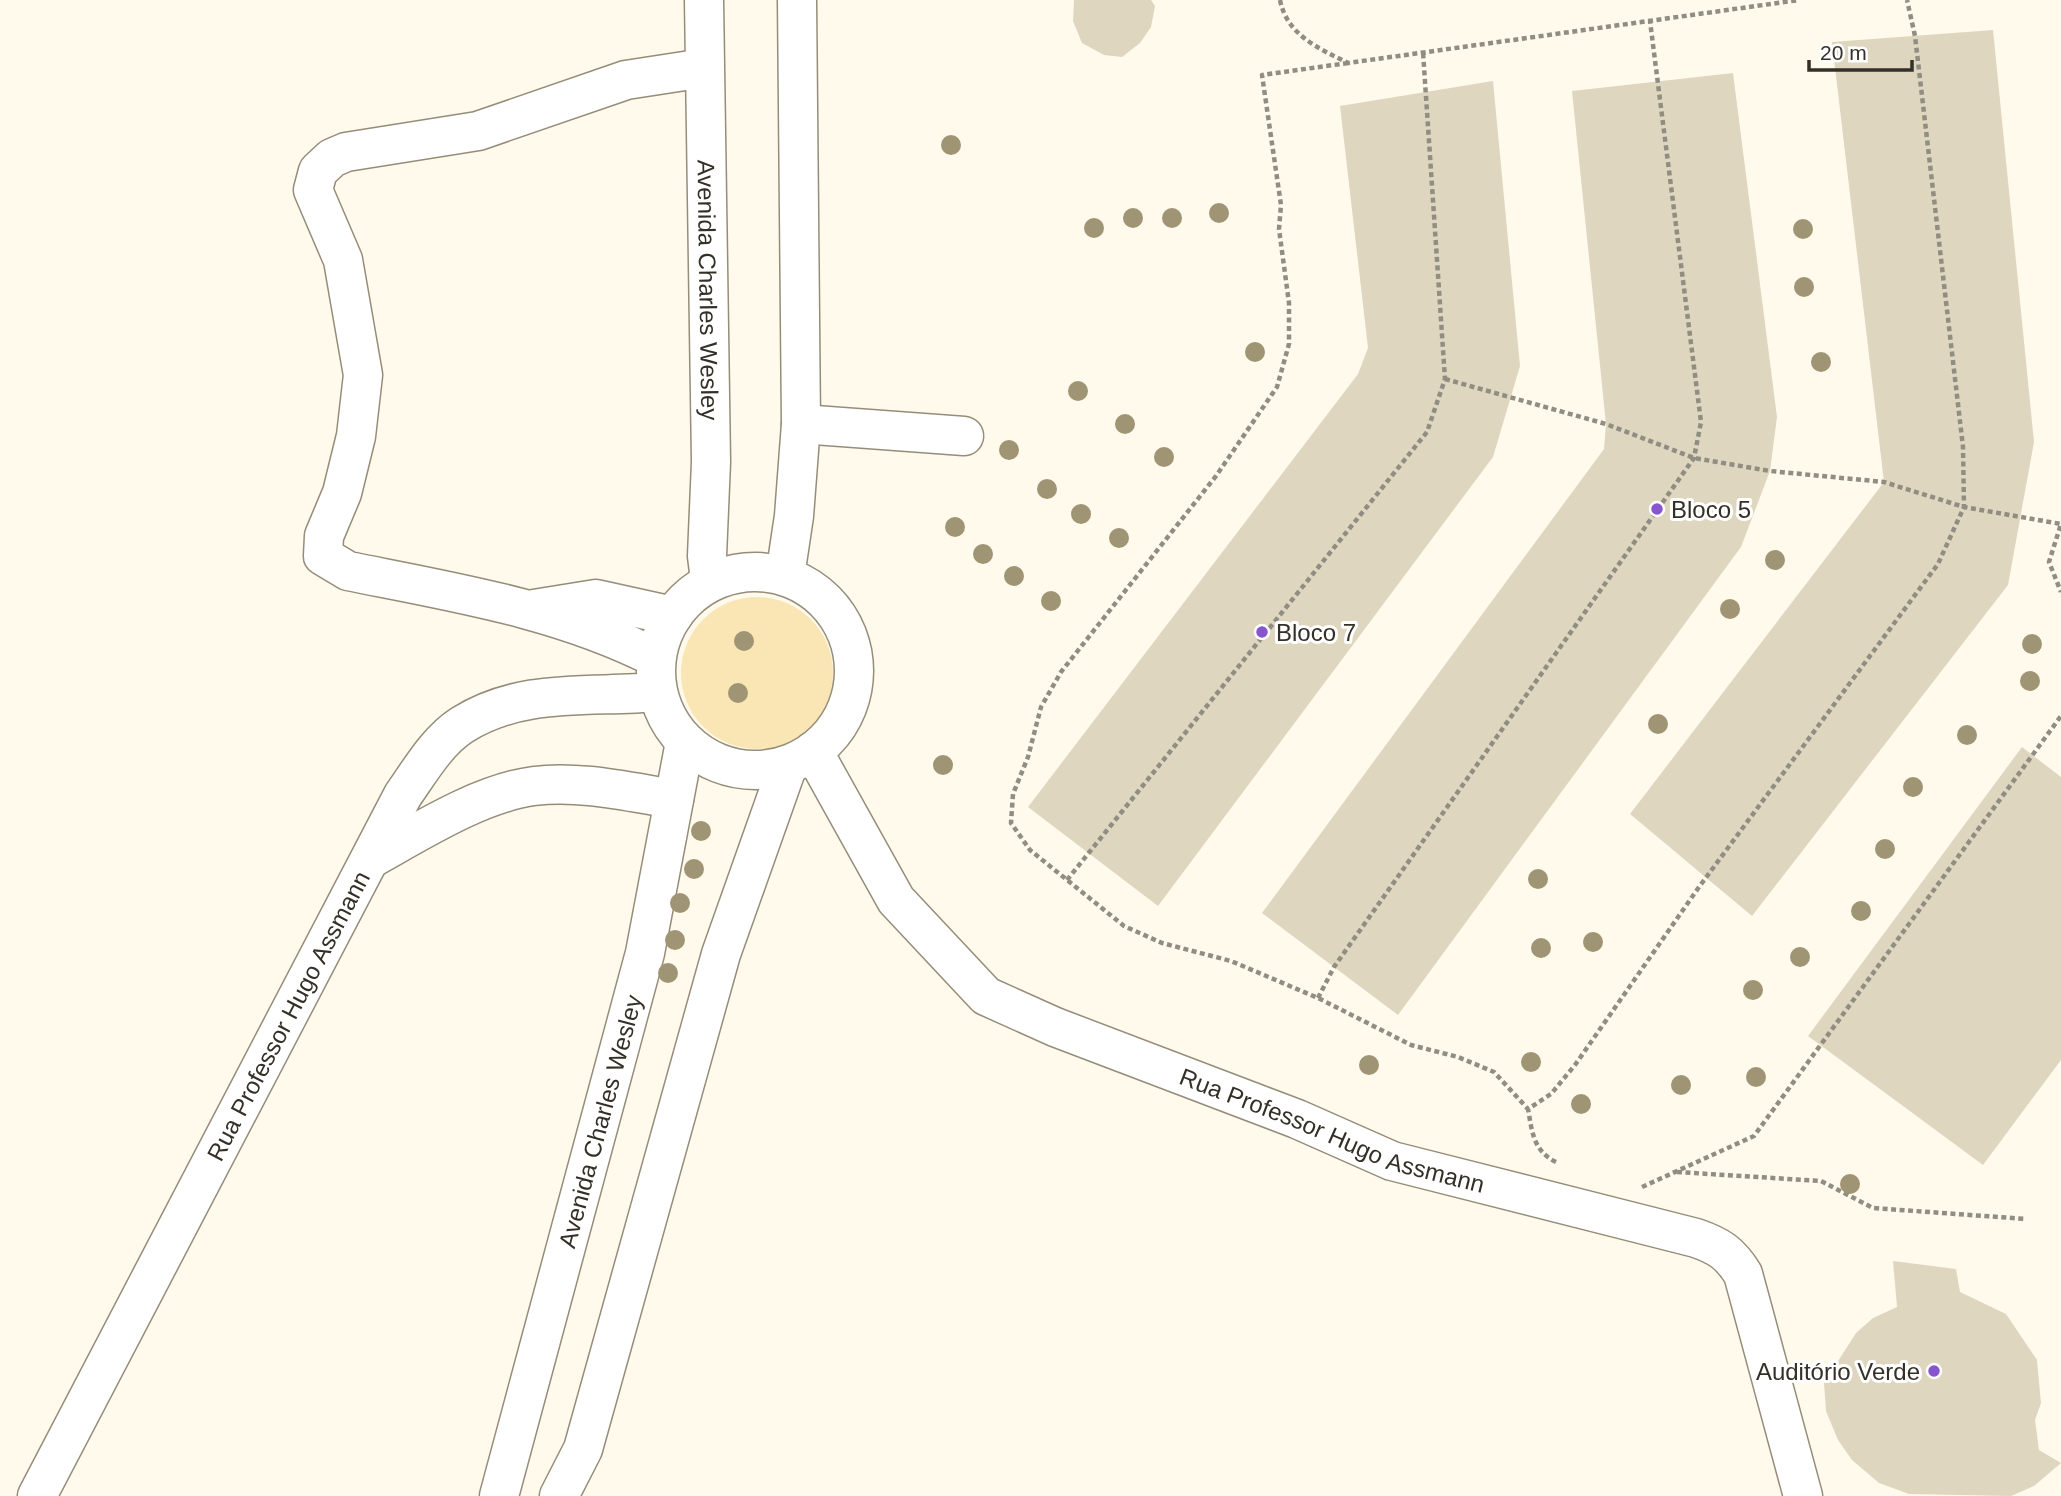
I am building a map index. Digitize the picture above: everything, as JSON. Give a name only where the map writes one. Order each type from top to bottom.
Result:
[{"type":"street","name":"Avenida Charles Wesley","points":[[704,0],[711,462],[707,556],[710,580]]},
{"type":"street","points":[[785,576],[794,516],[801,424],[797,0]]},
{"type":"street","points":[[657,675],[629,644],[533,609],[348,571],[323,556],[324,536],[342,493],[356,436],[363,375],[342,260],[315,198],[313,184],[323,165],[346,152],[478,131],[626,80],[704,68]]},
{"type":"street","points":[[801,424],[964,436]]},
{"type":"street","points":[[755,571],[785,576],[808,586],[835,611],[849,639],[855,670],[845,711],[835,729],[801,758],[761,770],[733,768],[707,759],[685,742],[665,714],[657,675],[662,635],[673,617],[710,580],[755,571]]},
{"type":"street","points":[[533,609],[596,599],[673,617]]},
{"type":"street","name":"Rua Professor Hugo Assmann","points":[[37,1496],[403,795],[430,757],[461,726],[508,703],[657,675]]},
{"type":"street","name":"Avenida Charles Wesley","points":[[499,1496],[645,953],[685,742]]},
{"type":"street","points":[[559,1496],[583,1449],[721,954],[801,758]]},
{"type":"street","name":"Rua Professor Hugo Assmann","points":[[801,758],[896,900],[986,996],[1055,1027],[1297,1119],[1392,1161],[1719,1246],[1731,1255],[1743,1274],[1803,1496]]},
{"type":"street","points":[[372,858],[462,808],[534,786],[592,787],[674,799]]},
{"type":"path","points":[[1280,0],[1283,17],[1308,43],[1348,63]]},
{"type":"path","points":[[1568,1168],[1543,1156],[1533,1139],[1528,1109],[1494,1072],[1458,1057],[1411,1045],[1318,998],[1231,961],[1162,943],[1124,926],[1030,849],[1011,823],[1013,794],[1028,757],[1041,707],[1061,672],[1216,475],[1277,387],[1289,344],[1290,303],[1279,229],[1281,205],[1262,75],[1799,0]]},
{"type":"path","points":[[1528,1109],[1551,1094],[1606,1023],[1699,887],[1938,564],[1964,507],[1963,447],[1916,50],[1907,0]]},
{"type":"path","points":[[1318,998],[1334,967],[1694,458],[1701,422],[1650,21]]},
{"type":"path","points":[[1067,880],[1427,432],[1445,379],[1423,52]]},
{"type":"path","points":[[1445,379],[1606,424],[1694,458],[1770,471],[1884,482],[1964,507],[2061,524],[2049,562],[2061,592]]},
{"type":"path","points":[[1633,1191],[1754,1136],[2061,716]]},
{"type":"path","points":[[1675,1172],[1821,1181],[1873,1208],[2026,1219]]},
{"type":"shaded area","points":[[757,597],[786,603],[810,620],[827,644],[833,673],[827,702],[810,726],[786,743],[757,749],[728,743],[704,726],[687,702],[681,673],[687,644],[704,620],[728,603]]},
{"type":"building","points":[[1074,0],[1151,0],[1155,6],[1151,27],[1140,43],[1122,57],[1104,55],[1082,43],[1073,21]]},
{"type":"building","points":[[1993,30],[2034,442],[2008,585],[1752,916],[1630,814],[1884,482],[1832,42]]},
{"type":"building","name":"Bloco 5","points":[[1733,73],[1777,417],[1770,471],[1741,547],[1398,1015],[1262,913],[1604,449],[1606,424],[1572,91]]},
{"type":"building","name":"Bloco 7","points":[[1493,81],[1520,366],[1493,457],[1158,906],[1028,807],[1358,374],[1368,348],[1340,106]]},
{"type":"building","points":[[2022,747],[2061,777],[2061,1060],[1983,1165],[1808,1036]]},
{"type":"building","name":"Auditório Verde","points":[[1893,1261],[1956,1269],[1960,1292],[2006,1314],[2037,1360],[2041,1403],[2035,1420],[2039,1450],[2061,1463],[2034,1486],[2011,1496],[1909,1494],[1879,1483],[1852,1460],[1838,1440],[1826,1411],[1824,1383],[1856,1333],[1873,1318],[1897,1307]]},
{"type":"place","name":"Bloco 5","points":[[1657,509]]},
{"type":"place","name":"Bloco 7","points":[[1262,632]]},
{"type":"place","name":"Auditório Verde","points":[[1934,1371]]}]
